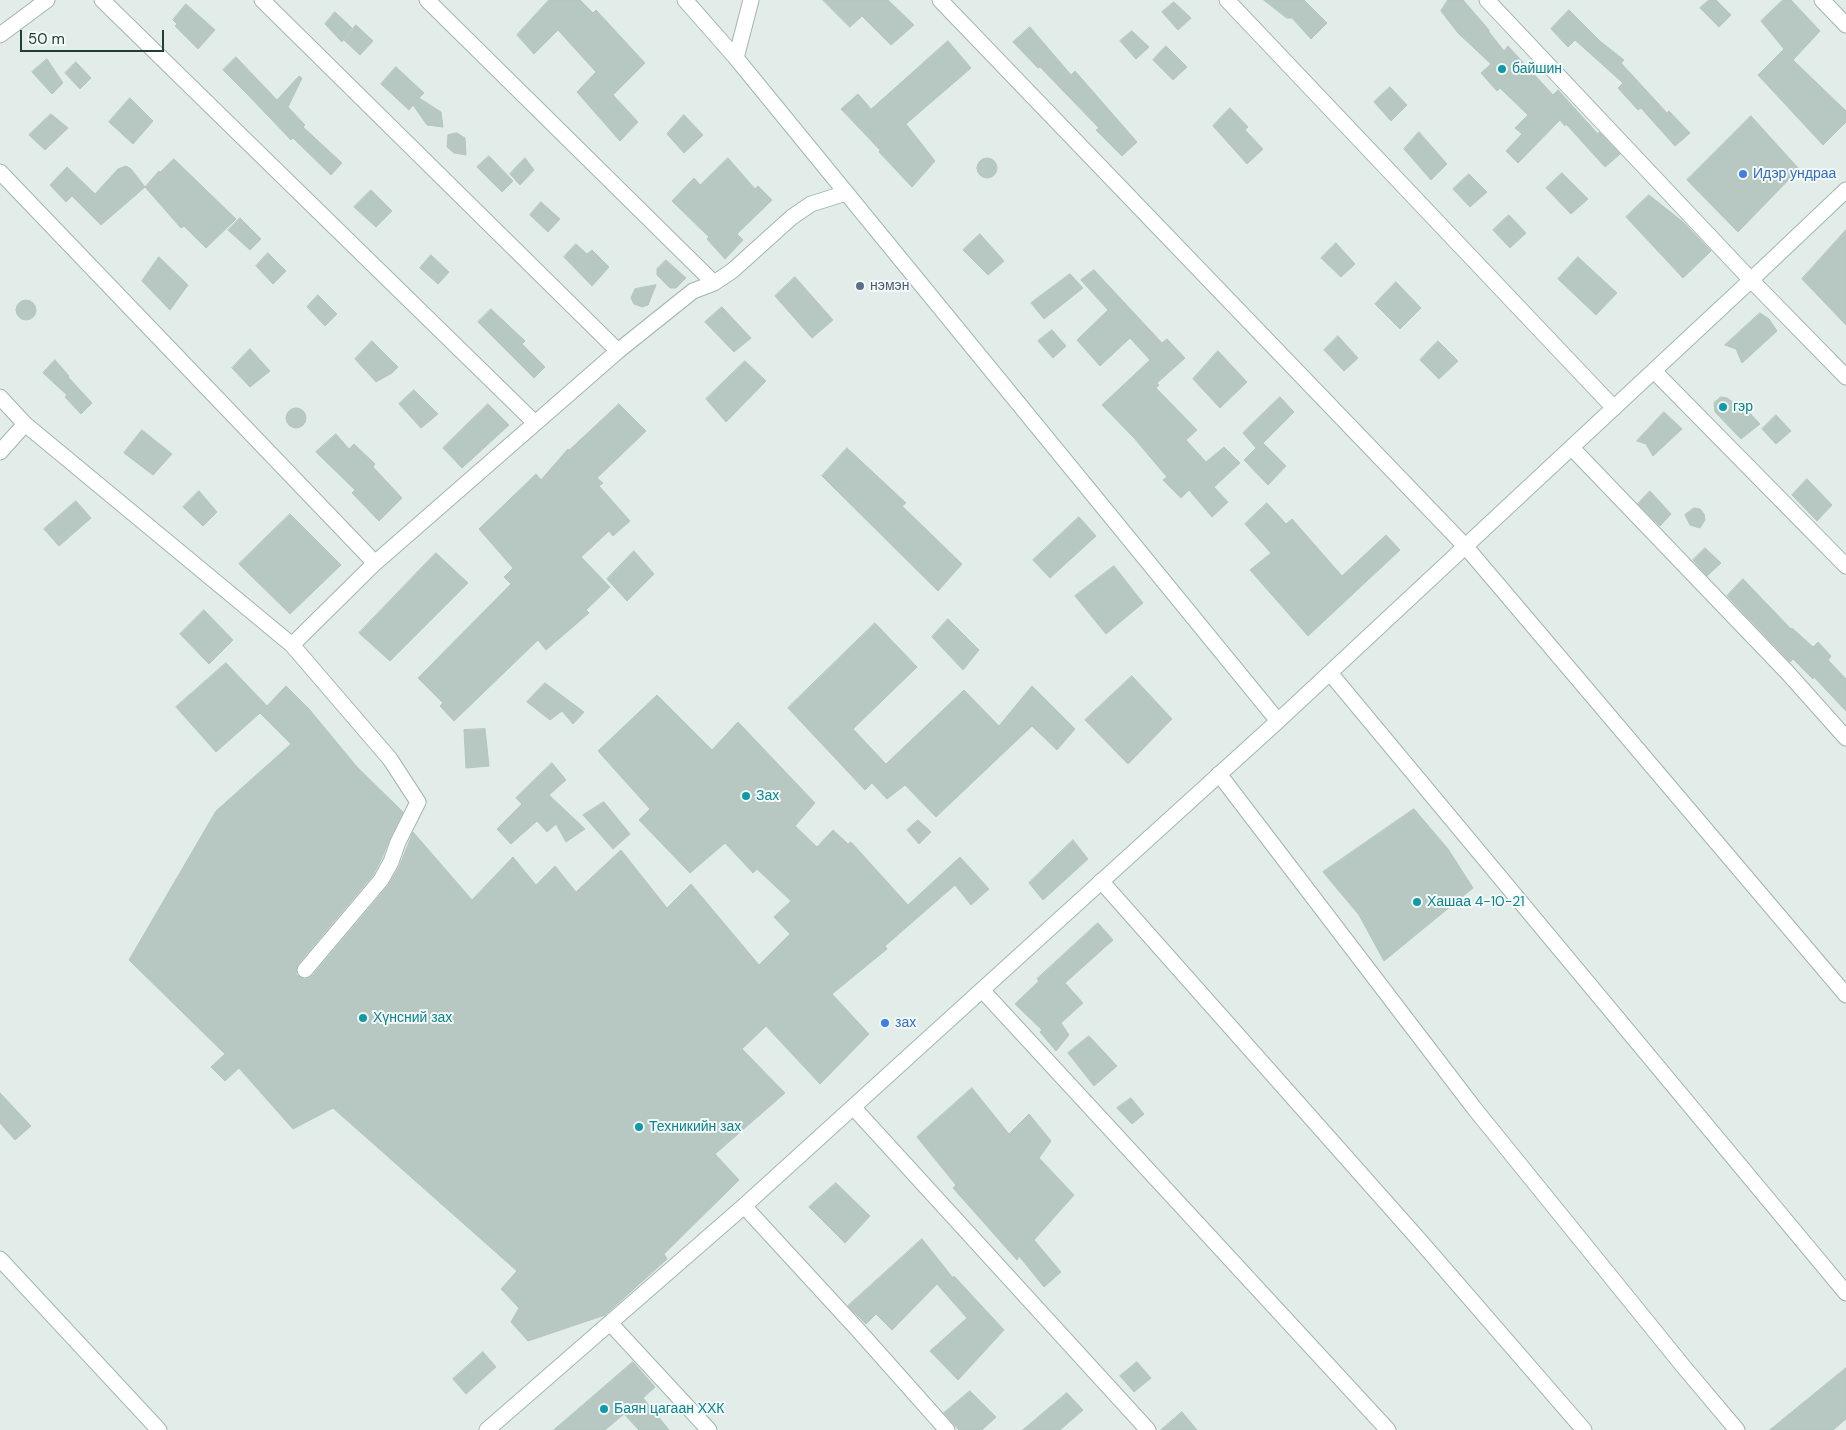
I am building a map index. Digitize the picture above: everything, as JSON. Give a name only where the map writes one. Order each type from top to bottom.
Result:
[{"type":"street","points":[[0,35],[47,0]]},
{"type":"street","points":[[102,0],[530,418]]},
{"type":"street","points":[[262,0],[618,351]]},
{"type":"street","points":[[427,0],[714,283]]},
{"type":"street","points":[[685,0],[736,58],[1278,721]]},
{"type":"street","points":[[736,58],[751,0]]},
{"type":"street","points":[[940,0],[1466,547],[1846,995]]},
{"type":"street","points":[[1227,0],[1614,408]]},
{"type":"street","points":[[1487,0],[1846,377]]},
{"type":"street","points":[[1822,0],[1846,25]]},
{"type":"street","points":[[0,172],[375,563]]},
{"type":"street","points":[[488,1430],[744,1206],[1278,721],[1752,280],[1846,190]]},
{"type":"street","points":[[292,645],[375,563],[618,351],[693,291],[714,283],[732,271],[792,217],[810,204],[846,192]]},
{"type":"street","points":[[1654,371],[1846,566]]},
{"type":"street","points":[[0,397],[25,424],[292,645],[390,759],[418,802],[382,880],[305,970]]},
{"type":"street","points":[[0,452],[25,424]]},
{"type":"street","points":[[1572,448],[1787,672],[1846,738]]},
{"type":"street","points":[[1330,673],[1846,1292]]},
{"type":"street","points":[[1219,774],[1474,1108],[1682,1366],[1737,1430]]},
{"type":"street","points":[[1101,881],[1416,1235],[1584,1430]]},
{"type":"street","points":[[982,990],[1388,1430]]},
{"type":"street","points":[[853,1107],[1148,1430]]},
{"type":"street","points":[[744,1206],[947,1430]]},
{"type":"street","points":[[0,1259],[160,1430]]},
{"type":"street","points":[[610,1323],[709,1430]]},
{"type":"building","points":[[549,0],[580,0],[593,13],[596,10],[645,63],[613,95],[638,122],[620,141],[577,92],[596,72],[558,30],[534,54],[517,35]]},
{"type":"building","points":[[823,0],[888,0],[914,25],[891,45],[862,16],[850,27]]},
{"type":"building","points":[[1264,0],[1304,0],[1327,23],[1311,39],[1292,18],[1287,18]]},
{"type":"building","points":[[1448,0],[1463,0],[1504,51],[1508,46],[1553,95],[1558,90],[1598,134],[1599,132],[1620,154],[1605,167],[1566,124],[1565,126],[1560,120],[1518,163],[1506,151],[1522,134],[1515,128],[1528,115],[1500,88],[1497,91],[1481,73],[1491,64],[1458,33],[1441,11]]},
{"type":"building","points":[[1709,0],[1716,0],[1731,15],[1719,27],[1700,8]]},
{"type":"building","points":[[1783,0],[1791,0],[1820,31],[1793,60],[1846,111],[1846,122],[1823,145],[1758,75],[1784,49],[1761,21]]},
{"type":"building","points":[[1174,2],[1191,18],[1178,30],[1162,12]]},
{"type":"building","points":[[186,4],[215,30],[198,49],[175,26],[177,24],[173,20]]},
{"type":"building","points":[[1569,10],[1601,42],[1624,60],[1621,63],[1667,113],[1669,111],[1690,133],[1675,146],[1641,108],[1638,110],[1618,88],[1623,83],[1575,40],[1568,47],[1551,29]]},
{"type":"building","points":[[335,12],[352,28],[342,42],[325,24]]},
{"type":"building","points":[[356,25],[373,41],[360,55],[344,40]]},
{"type":"building","points":[[1030,27],[1071,75],[1075,71],[1137,142],[1122,156],[1096,130],[1099,128],[1013,42]]},
{"type":"building","points":[[1132,31],[1149,47],[1136,59],[1120,41]]},
{"type":"building","points":[[948,41],[971,68],[906,124],[935,161],[912,187],[841,109],[858,94],[871,109]]},
{"type":"building","points":[[1166,46],[1187,67],[1173,80],[1153,60]]},
{"type":"building","points":[[236,57],[277,100],[299,76],[302,78],[288,107],[305,125],[303,127],[342,163],[331,175],[293,138],[291,140],[223,70]]},
{"type":"building","points":[[47,59],[63,83],[52,94],[32,72]]},
{"type":"building","points":[[76,62],[91,78],[80,89],[65,73]]},
{"type":"building","points":[[396,67],[424,93],[419,98],[441,112],[443,127],[427,125],[413,105],[409,110],[381,84]]},
{"type":"building","points":[[1390,87],[1407,105],[1391,121],[1374,102]]},
{"type":"building","points":[[130,98],[153,121],[133,144],[109,122]]},
{"type":"building","points":[[1230,108],[1248,127],[1245,130],[1263,149],[1247,164],[1213,126]]},
{"type":"building","points":[[51,114],[68,128],[45,150],[29,135]]},
{"type":"building","points":[[684,115],[703,135],[684,153],[667,134]]},
{"type":"building","name":"Идэр ундраа","points":[[1751,116],[1799,169],[1738,232],[1687,180]]},
{"type":"building","points":[[1419,132],[1447,164],[1431,180],[1404,149]]},
{"type":"building","points":[[457,133],[465,138],[466,155],[454,153],[447,147],[448,135]]},
{"type":"building","points":[[489,156],[513,181],[502,192],[477,167]]},
{"type":"building","points":[[525,158],[534,170],[520,185],[510,174]]},
{"type":"building","points":[[728,158],[755,189],[758,186],[772,200],[737,234],[743,240],[725,259],[707,239],[709,237],[672,201],[694,178],[700,185]]},
{"type":"building","points":[[987,158],[994,161],[997,168],[994,175],[987,178],[980,175],[977,168],[980,161]]},
{"type":"building","points":[[174,159],[236,219],[206,248],[184,226],[181,228],[145,187],[159,171]]},
{"type":"building","points":[[126,166],[131,169],[145,187],[101,225],[72,196],[66,202],[50,185],[67,167],[95,194],[118,169]]},
{"type":"building","points":[[1562,173],[1588,199],[1571,214],[1546,188]]},
{"type":"building","points":[[1469,174],[1487,192],[1470,207],[1453,189]]},
{"type":"building","points":[[371,190],[392,211],[376,227],[354,207]]},
{"type":"building","points":[[1649,195],[1683,222],[1711,251],[1683,278],[1626,217]]},
{"type":"building","points":[[541,202],[560,219],[548,232],[530,215]]},
{"type":"building","points":[[1509,215],[1526,233],[1510,248],[1493,230]]},
{"type":"building","points":[[240,218],[261,239],[250,250],[228,230]]},
{"type":"building","points":[[1846,230],[1846,325],[1802,279]]},
{"type":"building","points":[[980,234],[1004,261],[988,275],[963,250]]},
{"type":"building","points":[[1336,243],[1355,264],[1341,277],[1321,258]]},
{"type":"building","points":[[576,244],[587,254],[592,250],[609,267],[592,286],[564,257]]},
{"type":"building","points":[[268,253],[286,271],[273,284],[256,266]]},
{"type":"building","points":[[431,255],[449,272],[438,284],[420,268]]},
{"type":"building","points":[[159,257],[188,285],[170,310],[142,281]]},
{"type":"building","points":[[1578,257],[1617,293],[1596,315],[1558,279]]},
{"type":"building","points":[[666,260],[686,278],[676,288],[670,288],[657,275],[657,269]]},
{"type":"building","points":[[1094,270],[1162,343],[1167,339],[1185,358],[1157,383],[1159,385],[1156,388],[1197,430],[1186,440],[1206,462],[1224,447],[1240,463],[1214,487],[1228,502],[1212,517],[1189,490],[1181,498],[1163,480],[1167,477],[1134,438],[1102,405],[1150,360],[1130,338],[1100,366],[1077,340],[1108,310],[1081,280]]},
{"type":"building","points":[[1070,274],[1083,288],[1044,319],[1031,303]]},
{"type":"building","points":[[795,277],[833,320],[812,338],[775,296]]},
{"type":"building","points":[[1396,282],[1421,308],[1400,329],[1375,304]]},
{"type":"building","points":[[656,285],[648,305],[642,307],[634,304],[631,298],[635,289]]},
{"type":"building","points":[[318,295],[337,314],[325,326],[307,307]]},
{"type":"building","points":[[26,300],[33,303],[36,310],[33,317],[26,320],[19,317],[16,310],[19,303]]},
{"type":"building","points":[[722,307],[751,338],[734,352],[705,322]]},
{"type":"building","points":[[491,309],[525,341],[522,344],[545,367],[534,378],[478,322]]},
{"type":"building","points":[[1760,313],[1769,319],[1777,331],[1742,363],[1736,349],[1725,345]]},
{"type":"building","points":[[1052,330],[1066,346],[1053,358],[1038,341]]},
{"type":"building","points":[[1338,336],[1358,358],[1344,371],[1324,350]]},
{"type":"building","points":[[372,341],[398,367],[392,373],[376,382],[355,359]]},
{"type":"building","points":[[1438,341],[1458,361],[1439,379],[1420,360]]},
{"type":"building","points":[[250,349],[270,371],[250,387],[232,368]]},
{"type":"building","points":[[1218,351],[1247,382],[1220,408],[1193,379]]},
{"type":"building","points":[[55,360],[92,403],[81,414],[65,397],[67,395],[43,373]]},
{"type":"building","points":[[745,361],[766,381],[726,422],[706,399]]},
{"type":"building","points":[[414,390],[438,414],[421,428],[399,404]]},
{"type":"building","points":[[1280,397],[1294,412],[1263,443],[1286,466],[1268,485],[1244,460],[1256,448],[1243,433]]},
{"type":"building","points":[[1721,397],[1727,398],[1740,407],[1742,405],[1760,424],[1741,439],[1715,412],[1714,403]]},
{"type":"building","points":[[488,404],[509,425],[462,468],[443,448]]},
{"type":"building","points":[[619,404],[646,431],[597,478],[603,483],[599,486],[630,521],[613,536],[609,531],[581,557],[610,587],[586,610],[589,613],[546,650],[538,640],[454,721],[440,706],[443,703],[418,678],[511,584],[504,577],[513,568],[479,529],[536,474],[541,480],[568,449]]},
{"type":"building","points":[[296,408],[303,411],[306,418],[303,425],[296,428],[289,425],[286,418],[289,411]]},
{"type":"building","points":[[1664,412],[1682,429],[1653,456],[1646,444],[1637,441]]},
{"type":"building","points":[[1776,415],[1791,431],[1776,444],[1762,429]]},
{"type":"building","points":[[142,430],[172,454],[153,475],[124,453]]},
{"type":"building","points":[[336,434],[349,449],[354,444],[375,464],[373,467],[402,498],[379,521],[352,493],[355,490],[316,452]]},
{"type":"building","points":[[847,448],[906,503],[902,506],[962,564],[938,591],[822,476]]},
{"type":"building","points":[[1807,479],[1832,505],[1817,521],[1792,495]]},
{"type":"building","points":[[199,491],[217,512],[203,526],[183,507]]},
{"type":"building","points":[[1650,491],[1671,514],[1660,526],[1638,504]]},
{"type":"building","points":[[76,501],[91,518],[59,546],[44,529]]},
{"type":"building","points":[[1267,503],[1286,524],[1292,519],[1342,576],[1386,535],[1400,550],[1308,636],[1250,570],[1271,553],[1245,524]]},
{"type":"building","points":[[1694,508],[1700,509],[1704,514],[1705,520],[1700,528],[1690,525],[1685,515]]},
{"type":"building","points":[[290,514],[341,565],[290,614],[239,564]]},
{"type":"building","points":[[1079,517],[1096,536],[1050,578],[1033,560]]},
{"type":"building","points":[[1705,548],[1721,563],[1707,576],[1693,560]]},
{"type":"building","points":[[634,551],[654,574],[627,601],[607,579]]},
{"type":"building","points":[[436,553],[468,583],[390,661],[359,633]]},
{"type":"building","points":[[1114,566],[1143,603],[1106,634],[1075,596]]},
{"type":"building","points":[[1743,579],[1791,629],[1813,647],[1818,642],[1831,656],[1828,660],[1846,679],[1846,711],[1814,677],[1813,679],[1793,659],[1790,662],[1727,596]]},
{"type":"building","points":[[204,610],[233,640],[209,664],[180,634]]},
{"type":"building","points":[[948,619],[979,650],[963,670],[932,637]]},
{"type":"building","points":[[875,623],[917,667],[853,729],[886,764],[964,690],[999,726],[1032,686],[1075,729],[1057,750],[1032,726],[936,817],[905,785],[887,799],[872,783],[865,790],[788,708]]},
{"type":"building","points":[[226,663],[267,706],[286,686],[309,709],[357,767],[403,812],[373,875],[298,964],[296,974],[303,979],[308,979],[312,976],[388,886],[399,867],[413,832],[472,900],[513,857],[536,885],[555,866],[576,892],[621,850],[667,908],[691,884],[759,965],[790,934],[774,917],[791,901],[757,869],[753,873],[725,843],[690,873],[639,820],[650,809],[598,751],[657,695],[712,750],[738,722],[815,803],[795,826],[817,847],[833,830],[848,844],[851,842],[908,905],[960,857],[989,889],[971,905],[955,885],[885,946],[887,949],[832,994],[869,1034],[820,1084],[766,1026],[742,1049],[785,1093],[715,1154],[739,1180],[664,1254],[667,1259],[605,1315],[528,1341],[511,1322],[519,1308],[501,1289],[517,1271],[333,1108],[293,1129],[239,1068],[225,1081],[211,1067],[225,1054],[129,960],[216,811],[291,744],[260,713],[216,752],[176,707]]},
{"type":"building","points":[[1132,676],[1172,719],[1128,764],[1085,720]]},
{"type":"building","points":[[545,683],[584,712],[573,724],[562,711],[550,720],[527,702]]},
{"type":"building","points":[[485,729],[489,766],[466,768],[464,730]]},
{"type":"building","points":[[552,763],[566,780],[549,795],[585,829],[566,842],[556,824],[547,832],[537,821],[511,844],[497,829],[522,804],[516,798]]},
{"type":"building","points":[[604,802],[630,834],[613,849],[583,815]]},
{"type":"building","points":[[1414,809],[1448,849],[1473,888],[1384,961],[1359,915],[1323,872]]},
{"type":"building","points":[[918,820],[931,832],[919,844],[907,830]]},
{"type":"building","points":[[1073,840],[1088,859],[1043,900],[1029,883]]},
{"type":"building","points":[[1098,923],[1113,940],[1065,983],[1083,1003],[1061,1023],[1069,1035],[1056,1051],[1040,1032],[1042,1030],[1015,1004],[1039,981],[1037,979]]},
{"type":"building","points":[[1089,1036],[1117,1066],[1094,1086],[1068,1053]]},
{"type":"building","points":[[972,1088],[1009,1134],[1029,1114],[1051,1141],[1039,1158],[1074,1195],[1034,1240],[1061,1272],[1044,1287],[1019,1256],[1017,1260],[953,1188],[956,1185],[917,1137]]},
{"type":"building","points":[[0,1093],[31,1126],[15,1140],[0,1123]]},
{"type":"building","points":[[1131,1098],[1144,1114],[1132,1124],[1117,1108]]},
{"type":"building","points":[[836,1183],[870,1216],[845,1243],[809,1207]]},
{"type":"building","points":[[922,1239],[953,1278],[954,1276],[1004,1330],[958,1380],[930,1351],[967,1318],[937,1284],[892,1330],[876,1314],[866,1324],[848,1306]]},
{"type":"building","points":[[483,1352],[496,1367],[466,1394],[453,1379]]},
{"type":"building","name":"Баян цагаан ХХК","points":[[633,1362],[655,1387],[643,1398],[669,1430],[639,1430],[624,1414],[605,1430],[554,1430]]},
{"type":"building","points":[[1137,1362],[1151,1378],[1134,1392],[1120,1376]]},
{"type":"building","points":[[1846,1368],[1846,1419],[1833,1430],[1770,1430]]},
{"type":"building","points":[[970,1391],[996,1417],[982,1430],[959,1430],[944,1413]]},
{"type":"building","points":[[1067,1393],[1083,1410],[1060,1430],[1023,1430]]},
{"type":"building","points":[[1182,1412],[1197,1430],[1161,1430]]},
{"type":"place","name":"байшин","points":[[1502,69]]},
{"type":"place","name":"Идэр ундраа","points":[[1743,174]]},
{"type":"place","name":"нэмэн","points":[[860,286]]},
{"type":"place","name":"гэр","points":[[1723,407]]},
{"type":"place","name":"Зах","points":[[746,796]]},
{"type":"place","name":"Хашаа 4-10-21","points":[[1417,902]]},
{"type":"place","name":"Хүнсний зах","points":[[363,1018]]},
{"type":"place","name":"зах","points":[[885,1023]]},
{"type":"place","name":"Техникийн зах","points":[[639,1127]]},
{"type":"place","name":"Баян цагаан ХХК","points":[[604,1409]]}]
